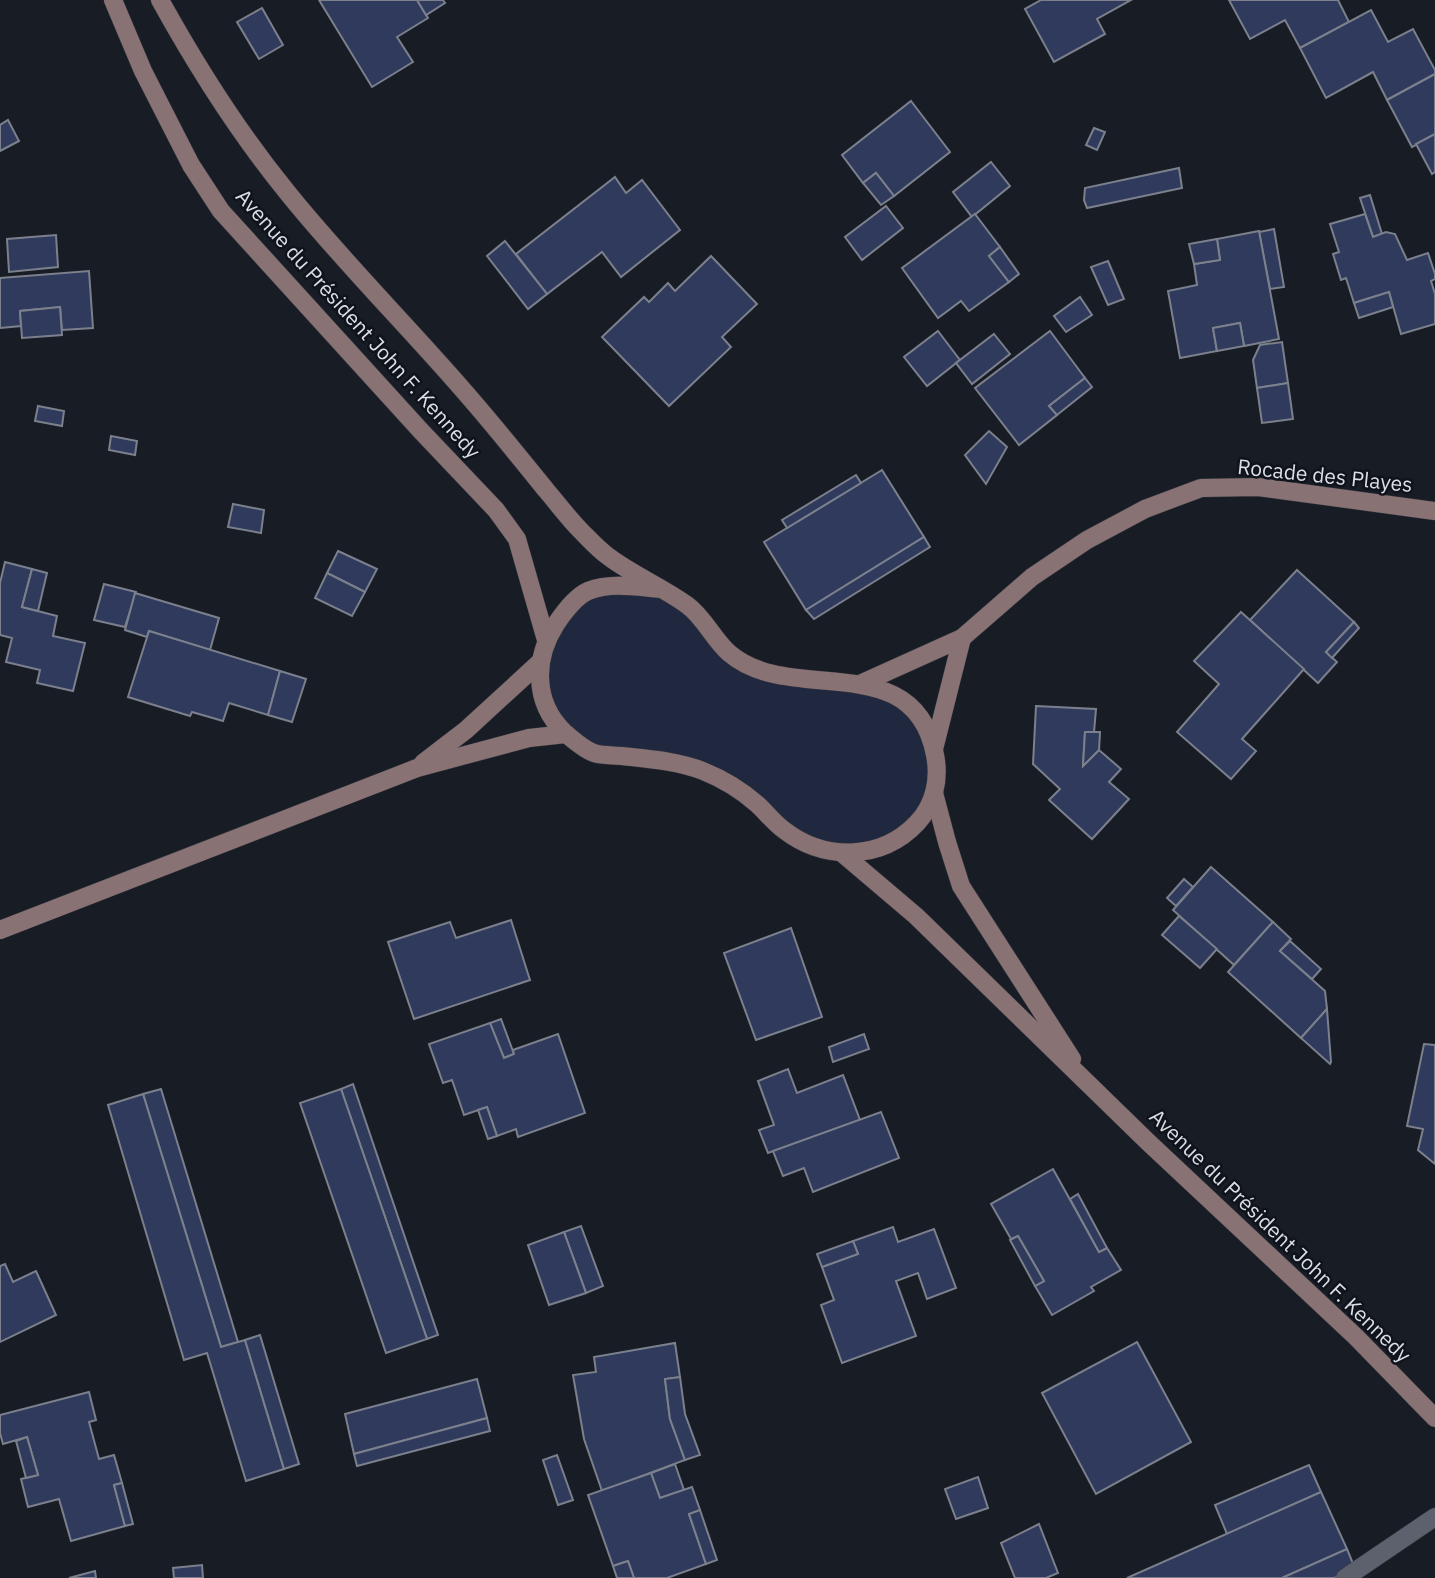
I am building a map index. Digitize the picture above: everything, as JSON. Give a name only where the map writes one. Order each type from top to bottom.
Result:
[{"type":"main road","name":"Avenue du Président John F. Kennedy","points":[[113,0],[143,71],[191,165],[221,211],[496,510],[517,539],[546,640]]},
{"type":"main road","name":"Avenue du Président John F. Kennedy","points":[[160,0],[227,110],[288,193],[471,399],[577,527],[608,556],[692,608],[713,638],[733,657],[765,671],[793,677],[860,684],[890,693],[921,717],[934,749]]},
{"type":"main road","name":"Rocade des Playes","points":[[860,684],[962,638],[1032,577],[1087,540],[1145,509],[1201,488],[1258,487],[1435,511]]},
{"type":"main road","points":[[661,589],[621,585],[586,592],[564,611],[546,640],[539,663],[540,689],[550,716],[566,734],[594,753],[672,762],[704,771],[733,785],[783,830],[816,849],[843,854],[880,848],[901,839],[921,819],[934,793],[938,771],[934,749],[962,638]]},
{"type":"main road","points":[[417,768],[466,730],[539,663]]},
{"type":"main road","points":[[0,930],[417,768],[528,738],[566,734]]},
{"type":"main road","name":"Avenue du Président John F. Kennedy","points":[[934,793],[961,886],[1092,1088]]},
{"type":"main road","name":"Avenue du Président John F. Kennedy","points":[[843,854],[916,916],[1092,1088],[1356,1337],[1435,1418]]},
{"type":"lane","points":[[1346,1578],[1435,1517]]},
{"type":"shaded area","points":[[661,589],[733,657],[860,684],[921,717],[934,793],[901,839],[816,849],[733,785],[594,753],[550,716],[546,640],[586,592]]},
{"type":"building","points":[[319,0],[417,0],[428,18],[397,37],[413,62],[372,87]]},
{"type":"building","points":[[417,0],[443,0],[445,3],[426,15]]},
{"type":"building","points":[[1041,0],[1131,0],[1097,19],[1105,34],[1054,62],[1025,9]]},
{"type":"building","points":[[1229,0],[1338,0],[1349,22],[1300,48],[1285,20],[1250,39]]},
{"type":"building","points":[[262,8],[283,45],[259,59],[237,22]]},
{"type":"building","points":[[1371,10],[1388,42],[1413,29],[1435,74],[1387,100],[1373,72],[1326,98],[1300,48]]},
{"type":"building","points":[[1435,74],[1435,134],[1412,147],[1387,100]]},
{"type":"building","points":[[911,101],[950,152],[894,196],[876,173],[863,183],[842,155]]},
{"type":"building","points":[[8,120],[19,141],[0,151],[0,125]]},
{"type":"building","points":[[1094,128],[1105,132],[1097,150],[1086,145]]},
{"type":"building","points":[[1435,134],[1435,172],[1432,174],[1416,144]]},
{"type":"building","points":[[991,162],[1010,186],[972,217],[953,192]]},
{"type":"building","points":[[1179,168],[1182,188],[1087,208],[1084,200],[1085,188]]},
{"type":"building","points":[[876,173],[894,196],[881,205],[863,183]]},
{"type":"building","points":[[615,177],[626,193],[642,180],[680,230],[621,277],[602,252],[547,294],[516,254]]},
{"type":"building","points":[[1370,195],[1382,234],[1373,237],[1360,198]]},
{"type":"building","points":[[886,206],[903,228],[862,260],[845,237]]},
{"type":"building","points":[[975,214],[1000,247],[989,256],[1009,282],[969,311],[961,301],[938,318],[902,268]]},
{"type":"building","points":[[1365,214],[1373,237],[1386,232],[1395,234],[1407,260],[1428,253],[1435,274],[1435,279],[1431,281],[1435,294],[1435,324],[1401,334],[1389,292],[1354,303],[1346,278],[1341,280],[1333,254],[1339,252],[1330,224]]},
{"type":"building","points":[[1274,229],[1284,287],[1270,289],[1259,232]]},
{"type":"building","points":[[1259,231],[1279,339],[1244,346],[1240,323],[1213,328],[1217,351],[1180,358],[1168,291],[1197,285],[1194,264],[1220,260],[1217,239]]},
{"type":"building","points":[[56,235],[58,267],[9,272],[7,239]]},
{"type":"building","points":[[1217,239],[1220,260],[1194,264],[1189,244]]},
{"type":"building","points":[[505,241],[547,294],[528,309],[487,256]]},
{"type":"building","points":[[1000,247],[1019,274],[1009,282],[989,256]]},
{"type":"building","points":[[711,256],[757,304],[722,337],[731,347],[669,406],[602,337],[644,297],[649,302],[668,283],[675,291]]},
{"type":"building","points":[[1108,261],[1124,299],[1108,305],[1091,267]]},
{"type":"building","points":[[89,271],[93,328],[62,330],[60,307],[20,311],[21,326],[0,328],[0,278]]},
{"type":"building","points":[[1389,292],[1393,307],[1359,318],[1354,303]]},
{"type":"building","points":[[1080,297],[1092,315],[1066,332],[1054,316]]},
{"type":"building","points":[[60,307],[62,335],[22,338],[20,311]]},
{"type":"building","points":[[1240,323],[1244,346],[1217,351],[1213,328]]},
{"type":"building","points":[[938,331],[960,360],[927,386],[904,357]]},
{"type":"building","points":[[1050,331],[1085,378],[1049,406],[1057,415],[1019,445],[975,388]]},
{"type":"building","points":[[994,334],[1010,354],[972,384],[956,363]]},
{"type":"building","points":[[1282,342],[1288,383],[1257,388],[1253,360],[1260,345]]},
{"type":"building","points":[[1085,378],[1092,387],[1057,415],[1049,406]]},
{"type":"building","points":[[1288,383],[1293,419],[1262,423],[1257,388]]},
{"type":"building","points":[[38,406],[64,411],[62,426],[35,421]]},
{"type":"building","points":[[989,431],[1007,447],[986,484],[965,455]]},
{"type":"building","points":[[111,436],[137,441],[135,455],[109,450]]},
{"type":"building","points":[[882,470],[924,537],[806,610],[764,542]]},
{"type":"building","points":[[856,475],[861,483],[787,528],[782,520]]},
{"type":"building","points":[[233,504],[264,510],[261,533],[228,527]]},
{"type":"building","points":[[924,537],[930,547],[814,619],[806,610]]},
{"type":"building","points":[[338,551],[377,569],[365,592],[327,573]]},
{"type":"building","points":[[5,562],[32,569],[22,607],[57,616],[53,636],[85,643],[73,691],[37,683],[40,670],[6,662],[12,638],[0,635],[0,583]]},
{"type":"building","points":[[32,569],[47,573],[38,611],[22,607]]},
{"type":"building","points":[[1297,570],[1354,622],[1326,652],[1337,662],[1318,683],[1250,620]]},
{"type":"building","points":[[327,573],[365,592],[352,616],[315,598]]},
{"type":"building","points":[[104,584],[136,592],[125,627],[94,620]]},
{"type":"building","points":[[135,593],[219,618],[210,650],[149,631],[147,637],[125,630]]},
{"type":"building","points":[[1241,612],[1304,669],[1242,739],[1256,751],[1231,779],[1177,732],[1219,684],[1194,661]]},
{"type":"building","points":[[1354,622],[1359,628],[1332,658],[1326,652]]},
{"type":"building","points":[[149,631],[280,671],[268,715],[229,703],[223,721],[192,712],[190,716],[128,697]]},
{"type":"building","points":[[280,671],[306,679],[292,722],[268,715]]},
{"type":"building","points":[[1036,706],[1096,709],[1094,732],[1085,732],[1083,766],[1099,750],[1121,769],[1109,782],[1129,799],[1092,839],[1049,800],[1060,789],[1033,764]]},
{"type":"building","points":[[1085,732],[1100,732],[1099,750],[1083,766]]},
{"type":"building","points":[[1211,867],[1273,922],[1234,965],[1173,910]]},
{"type":"building","points":[[1184,879],[1193,887],[1176,906],[1167,898]]},
{"type":"building","points":[[1179,916],[1217,949],[1200,968],[1162,935]]},
{"type":"building","points":[[511,920],[530,980],[414,1019],[388,942],[450,922],[456,938]]},
{"type":"building","points":[[1273,922],[1291,939],[1280,951],[1325,991],[1327,1009],[1301,1038],[1228,972]]},
{"type":"building","points":[[791,928],[822,1017],[756,1040],[724,953]]},
{"type":"building","points":[[1290,941],[1321,969],[1312,979],[1280,951]]},
{"type":"building","points":[[1327,1009],[1331,1062],[1330,1064],[1301,1038]]},
{"type":"building","points":[[501,1019],[514,1054],[504,1058],[490,1023]]},
{"type":"building","points":[[490,1023],[504,1058],[514,1054],[513,1050],[558,1034],[585,1113],[518,1137],[516,1129],[497,1136],[487,1107],[464,1115],[452,1080],[443,1083],[429,1044]]},
{"type":"building","points":[[864,1034],[869,1049],[833,1062],[829,1047]]},
{"type":"building","points":[[1424,1044],[1435,1045],[1435,1164],[1418,1150],[1423,1129],[1407,1126]]},
{"type":"building","points":[[788,1069],[797,1093],[843,1075],[860,1120],[768,1153],[759,1130],[774,1125],[758,1081]]},
{"type":"building","points":[[353,1084],[438,1335],[427,1339],[341,1089]]},
{"type":"building","points":[[161,1089],[238,1342],[221,1347],[143,1094]]},
{"type":"building","points":[[341,1089],[427,1339],[386,1353],[300,1103]]},
{"type":"building","points":[[143,1094],[221,1347],[245,1340],[284,1469],[246,1481],[207,1353],[184,1360],[108,1105]]},
{"type":"building","points":[[487,1107],[497,1136],[488,1139],[478,1110]]},
{"type":"building","points":[[881,1112],[899,1158],[813,1192],[804,1168],[783,1176],[773,1151]]},
{"type":"building","points":[[1053,1169],[1099,1252],[1107,1248],[1121,1270],[1091,1287],[1094,1291],[1052,1315],[1035,1286],[1044,1281],[1018,1236],[1011,1239],[991,1204]]},
{"type":"building","points":[[1078,1194],[1107,1248],[1099,1252],[1070,1199]]},
{"type":"building","points":[[581,1226],[603,1286],[586,1293],[564,1232]]},
{"type":"building","points":[[893,1227],[898,1242],[934,1229],[956,1288],[927,1299],[918,1273],[896,1281],[916,1336],[842,1363],[821,1305],[834,1300],[822,1267],[858,1254],[853,1241]]},
{"type":"building","points":[[564,1232],[586,1293],[549,1305],[528,1245]]},
{"type":"building","points":[[1018,1236],[1044,1281],[1035,1286],[1010,1240]]},
{"type":"building","points":[[853,1241],[858,1254],[822,1267],[817,1254]]},
{"type":"building","points":[[5,1264],[13,1282],[36,1271],[56,1315],[0,1342],[0,1266]]},
{"type":"building","points":[[260,1335],[299,1464],[284,1469],[245,1340]]},
{"type":"building","points":[[1137,1342],[1191,1442],[1096,1494],[1042,1393]]},
{"type":"building","points":[[675,1343],[680,1377],[665,1379],[670,1419],[685,1460],[602,1491],[584,1439],[573,1375],[596,1372],[594,1357]]},
{"type":"building","points":[[680,1377],[685,1414],[700,1455],[685,1460],[670,1419],[665,1379]]},
{"type":"building","points":[[477,1379],[487,1418],[354,1454],[345,1414]]},
{"type":"building","points":[[89,1392],[96,1420],[89,1422],[99,1459],[114,1455],[122,1483],[114,1485],[125,1526],[71,1541],[59,1499],[28,1507],[21,1479],[38,1475],[27,1437],[3,1444],[0,1415]]},
{"type":"building","points":[[487,1418],[490,1431],[357,1466],[354,1454]]},
{"type":"building","points":[[27,1437],[38,1475],[26,1478],[16,1441]]},
{"type":"building","points":[[557,1455],[573,1500],[558,1505],[543,1460]]},
{"type":"building","points":[[675,1464],[684,1490],[660,1498],[651,1473]]},
{"type":"building","points":[[1309,1465],[1321,1492],[1227,1534],[1215,1505]]},
{"type":"building","points":[[651,1473],[660,1498],[692,1487],[700,1510],[689,1514],[706,1564],[667,1578],[634,1578],[628,1561],[613,1566],[588,1495]]},
{"type":"building","points":[[978,1477],[988,1508],[956,1519],[945,1489]]},
{"type":"building","points":[[122,1483],[133,1524],[125,1526],[114,1485]]},
{"type":"building","points":[[1321,1492],[1347,1549],[1282,1578],[1127,1578]]},
{"type":"building","points":[[700,1510],[717,1560],[706,1564],[689,1514]]},
{"type":"building","points":[[1039,1524],[1058,1573],[1046,1578],[1015,1578],[1001,1543]]},
{"type":"building","points":[[1347,1549],[1354,1566],[1334,1578],[1282,1578]]},
{"type":"building","points":[[628,1561],[634,1578],[617,1578],[613,1566]]},
{"type":"building","points":[[202,1565],[203,1578],[174,1578],[173,1568]]},
{"type":"building","points":[[95,1571],[96,1578],[69,1578]]}]
